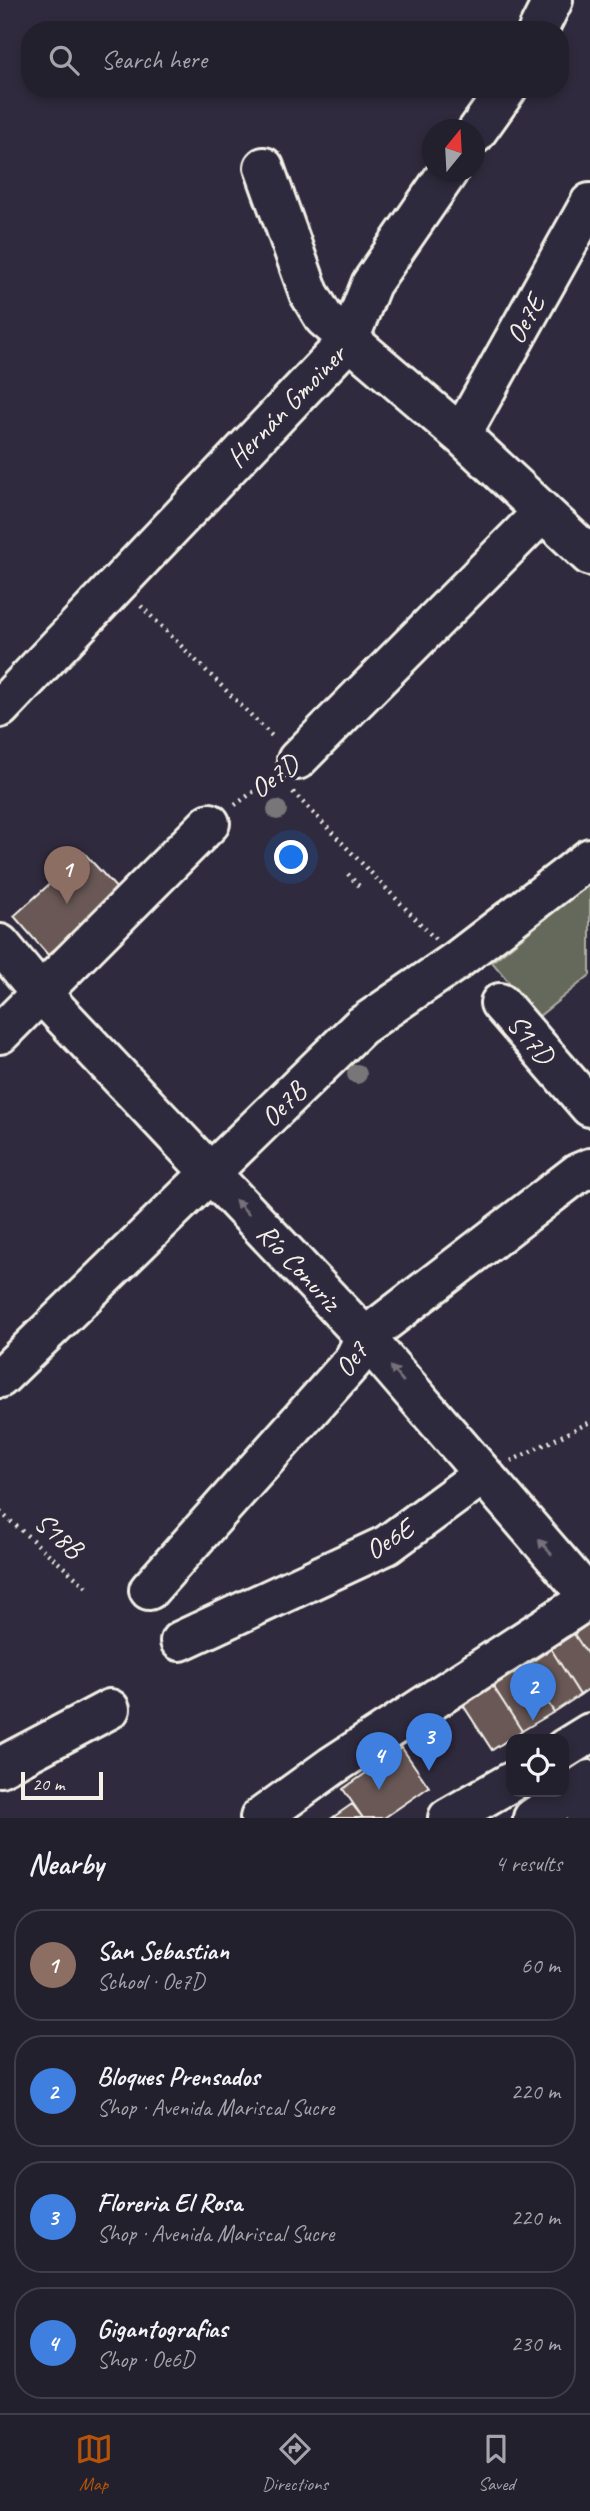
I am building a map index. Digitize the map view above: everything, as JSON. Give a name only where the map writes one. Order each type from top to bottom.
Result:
[{"type":"street","points":[[542,21],[553,0]]},
{"type":"street","points":[[485,119],[500,98]]},
{"type":"street","points":[[264,167],[309,293],[324,318],[349,340],[370,285],[441,182]]},
{"type":"street","name":"Oe7E","points":[[461,435],[590,203]]},
{"type":"street","name":"Hernán Gmoiner","points":[[0,708],[349,340],[461,435],[590,556]]},
{"type":"street","name":"Oe7D","points":[[298,760],[543,512]]},
{"type":"street","points":[[0,1034],[210,822]]},
{"type":"street","name":"Oe7B","points":[[0,1378],[361,1026],[456,961],[590,858]]},
{"type":"street","name":"Río Conuriz","points":[[0,944],[39,992],[365,1337],[590,1598]]},
{"type":"street","name":"S17D","points":[[500,1003],[587,1098]]},
{"type":"street","name":"Oe7","points":[[149,1590],[353,1361],[365,1337],[584,1170]]},
{"type":"street","name":"Oe6E","points":[[180,1641],[387,1545],[482,1475]]},
{"type":"street","points":[[260,1818],[332,1766],[590,1598]]},
{"type":"street","points":[[0,1767],[110,1709]]},
{"type":"street","points":[[569,1746],[590,1732]]},
{"type":"street","points":[[569,1768],[590,1756]]},
{"type":"street","points":[[533,1818],[590,1780]]},
{"type":"street","points":[[448,1818],[506,1785]]},
{"type":"street","points":[[484,1818],[520,1797]]},
{"type":"path","points":[[117,582],[298,760],[291,785],[294,794],[456,961]]},
{"type":"path","name":"Oe7D","points":[[210,822],[298,760]]},
{"type":"path","points":[[348,874],[359,886]]},
{"type":"path","points":[[482,1475],[590,1422]]},
{"type":"path","name":"S18B","points":[[0,1512],[90,1590]]},
{"type":"green space","points":[[590,883],[590,975],[538,1017],[492,962]]},
{"type":"building","points":[[84,853],[120,892],[48,955],[14,916]]},
{"type":"building","points":[[590,1623],[590,1658],[574,1634]]},
{"type":"building","points":[[574,1634],[590,1658],[590,1688],[580,1695],[551,1649]]},
{"type":"building","points":[[551,1649],[580,1695],[554,1712],[524,1667]]},
{"type":"building","points":[[524,1667],[554,1712],[522,1731],[493,1686]]},
{"type":"building","points":[[493,1686],[522,1731],[506,1734],[506,1741],[492,1750],[463,1705]]},
{"type":"building","points":[[402,1748],[429,1787],[384,1818],[363,1818],[343,1789]]},
{"type":"building","points":[[352,1804],[363,1818],[332,1818]]},
{"type":"place","name":"San Sebastian","points":[[67,904]]},
{"type":"place","name":"Bloques Prensados","points":[[533,1721]]},
{"type":"place","name":"Floreria El Rosa","points":[[429,1771]]},
{"type":"place","name":"Gigantografias","points":[[379,1790]]}]
